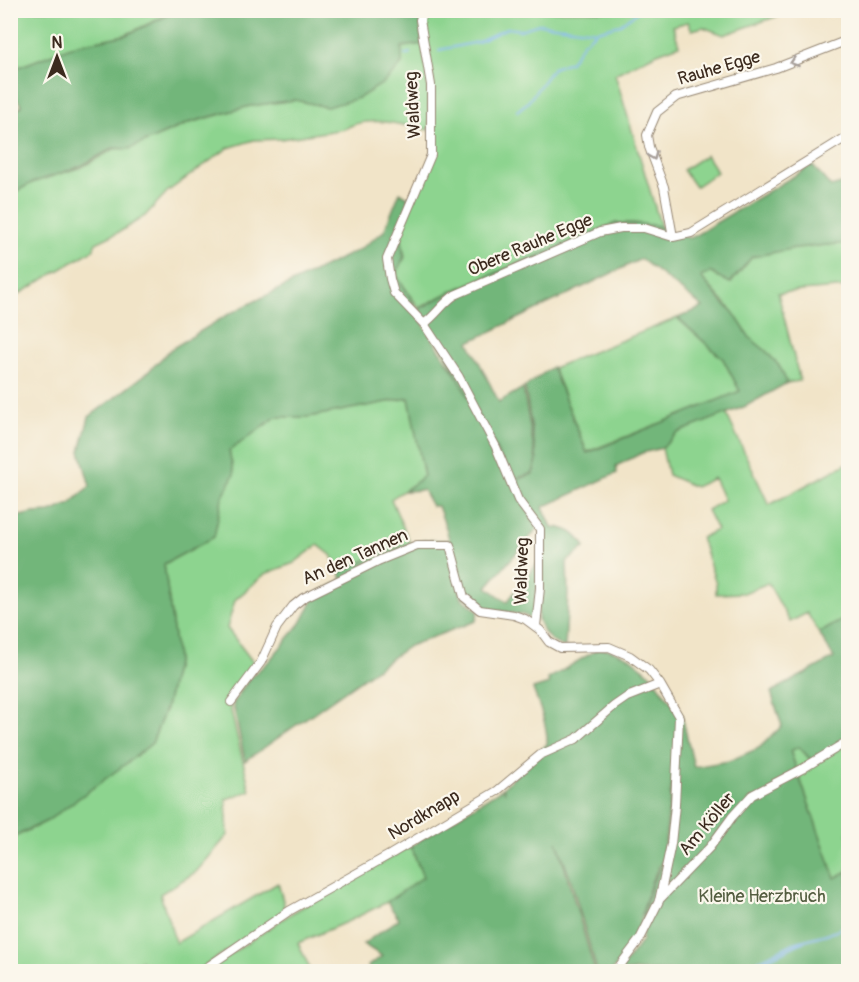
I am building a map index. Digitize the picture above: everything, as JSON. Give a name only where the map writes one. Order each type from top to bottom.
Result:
[{"type":"street","name":"Waldweg","points":[[423,10],[420,20],[431,85],[431,155],[387,259],[394,292],[424,324],[459,376],[491,437],[518,500],[540,529],[540,588],[536,626],[549,642],[560,648],[609,647],[630,656],[649,670],[679,717],[671,844],[659,901],[640,939],[615,972]]},
{"type":"street","name":"Rauhe Egge","points":[[673,237],[664,187],[649,147],[650,126],[657,112],[676,97],[776,68],[849,40]]},
{"type":"street","points":[[673,237],[692,233],[849,136]]},
{"type":"street","name":"Obere Rauhe Egge","points":[[424,324],[455,295],[600,232],[621,228],[644,228],[673,237]]},
{"type":"street","name":"An den Tannen","points":[[231,702],[261,662],[277,627],[293,606],[303,598],[380,560],[417,546],[450,545],[464,597],[480,610],[520,617],[536,626]]},
{"type":"street","name":"Nordknapp","points":[[200,972],[289,912],[497,791],[540,755],[576,739],[627,697],[660,684]]},
{"type":"street","name":"Am Köller","points":[[659,901],[710,847],[752,795],[849,741]]},
{"type":"green space","points":[[11,10],[173,10],[173,12],[125,35],[76,45],[11,70]]},
{"type":"green space","points":[[248,10],[253,13],[261,10],[420,11],[422,44],[402,47],[402,64],[385,82],[359,98],[327,107],[295,100],[250,106],[188,123],[129,149],[113,148],[81,166],[32,183],[11,194],[11,113],[22,106],[11,91],[11,70],[76,45],[126,35],[173,11]]},
{"type":"green space","points":[[429,11],[792,11],[724,35],[703,27],[692,30],[688,22],[673,26],[679,45],[615,74],[661,227],[616,223],[452,291],[419,308],[396,275],[405,257],[400,230],[434,155],[433,81],[425,23],[425,16]]},
{"type":"green space","points":[[422,44],[428,81],[429,130],[374,121],[344,129],[281,139],[254,140],[228,148],[167,192],[145,216],[96,243],[93,250],[11,299],[11,194],[31,183],[82,167],[114,149],[130,148],[190,123],[250,106],[295,100],[327,107],[402,47]]},
{"type":"green space","points":[[706,155],[717,172],[695,187],[683,170]]},
{"type":"green space","points":[[812,165],[831,187],[848,182],[848,243],[795,248],[752,257],[730,283],[710,272],[701,277],[733,312],[750,338],[780,367],[787,383],[746,406],[677,433],[662,448],[642,453],[616,466],[617,473],[543,507],[552,527],[572,532],[585,547],[567,562],[565,647],[555,643],[542,629],[538,619],[542,528],[521,499],[513,481],[533,474],[537,461],[525,387],[552,367],[587,453],[740,391],[723,359],[678,318],[703,307],[641,259],[469,342],[499,402],[523,388],[536,461],[533,473],[512,480],[445,352],[419,309],[452,291],[616,223],[655,225],[666,229],[665,234],[691,238]]},
{"type":"green space","points":[[400,192],[411,199],[399,226],[404,257],[396,275],[407,291],[426,329],[458,378],[538,528],[487,587],[507,602],[539,561],[534,620],[524,615],[481,608],[465,596],[438,506],[432,506],[423,490],[405,491],[424,476],[409,398],[308,417],[276,417],[229,451],[234,474],[222,498],[214,537],[164,564],[177,659],[166,707],[152,743],[47,821],[11,838],[11,518],[50,512],[70,504],[90,486],[80,451],[89,417],[147,373],[171,349],[229,314],[360,249],[384,231]]},
{"type":"green space","points":[[848,243],[848,287],[778,293],[800,381],[787,383],[780,367],[750,338],[733,312],[701,277],[710,272],[731,283],[752,257],[795,248]]},
{"type":"green space","points":[[677,318],[723,359],[740,392],[587,452],[553,368]]},
{"type":"green space","points":[[409,398],[424,477],[391,499],[410,543],[340,572],[331,555],[318,545],[294,563],[265,574],[235,600],[227,628],[256,666],[229,702],[250,791],[226,799],[228,835],[196,872],[160,894],[176,943],[278,883],[284,904],[283,913],[197,971],[149,971],[141,961],[114,971],[11,972],[11,839],[47,821],[152,743],[166,708],[177,659],[164,564],[214,537],[222,498],[234,474],[229,451],[276,417],[308,417]]},
{"type":"green space","points":[[726,413],[769,505],[848,463],[848,617],[819,633],[807,613],[790,622],[768,583],[744,593],[716,594],[716,583],[701,538],[717,530],[707,510],[724,500],[714,478],[695,487],[668,475],[662,448],[677,433]]},
{"type":"green space","points":[[425,540],[447,540],[462,598],[478,611],[476,621],[409,646],[245,761],[233,704],[249,679],[269,661],[301,623],[316,595],[342,580],[340,572],[377,555]]},
{"type":"green space","name":"Kleine Herzbruch","points":[[848,617],[848,739],[812,761],[799,747],[790,751],[835,878],[848,871],[848,971],[619,971],[642,941],[644,911],[653,881],[665,860],[675,771],[673,771],[663,859],[652,880],[637,938],[612,971],[597,971],[557,841],[595,971],[370,971],[368,966],[382,956],[363,944],[399,919],[387,902],[423,877],[411,846],[503,788],[505,793],[504,787],[547,744],[545,723],[533,689],[549,684],[548,679],[598,649],[608,649],[629,657],[648,672],[682,716],[694,767],[729,761],[759,748],[782,726],[771,692],[834,658],[819,633]]},
{"type":"green space","points":[[848,743],[848,871],[835,878],[790,750],[799,747],[814,764]]},
{"type":"green space","points":[[410,846],[423,877],[387,902],[298,943],[311,971],[204,972],[292,913]]},
{"type":"waterway","points":[[439,50],[478,42],[507,28],[520,30],[539,24],[597,31],[619,25],[640,10]]},
{"type":"waterway","points":[[517,111],[528,102],[553,68],[570,62],[583,43],[597,31]]},
{"type":"waterway","points":[[405,55],[410,53]]},
{"type":"waterway","points":[[736,972],[794,943],[837,931],[844,926],[848,918]]},
{"type":"waterway","points":[[742,972],[804,941]]}]
